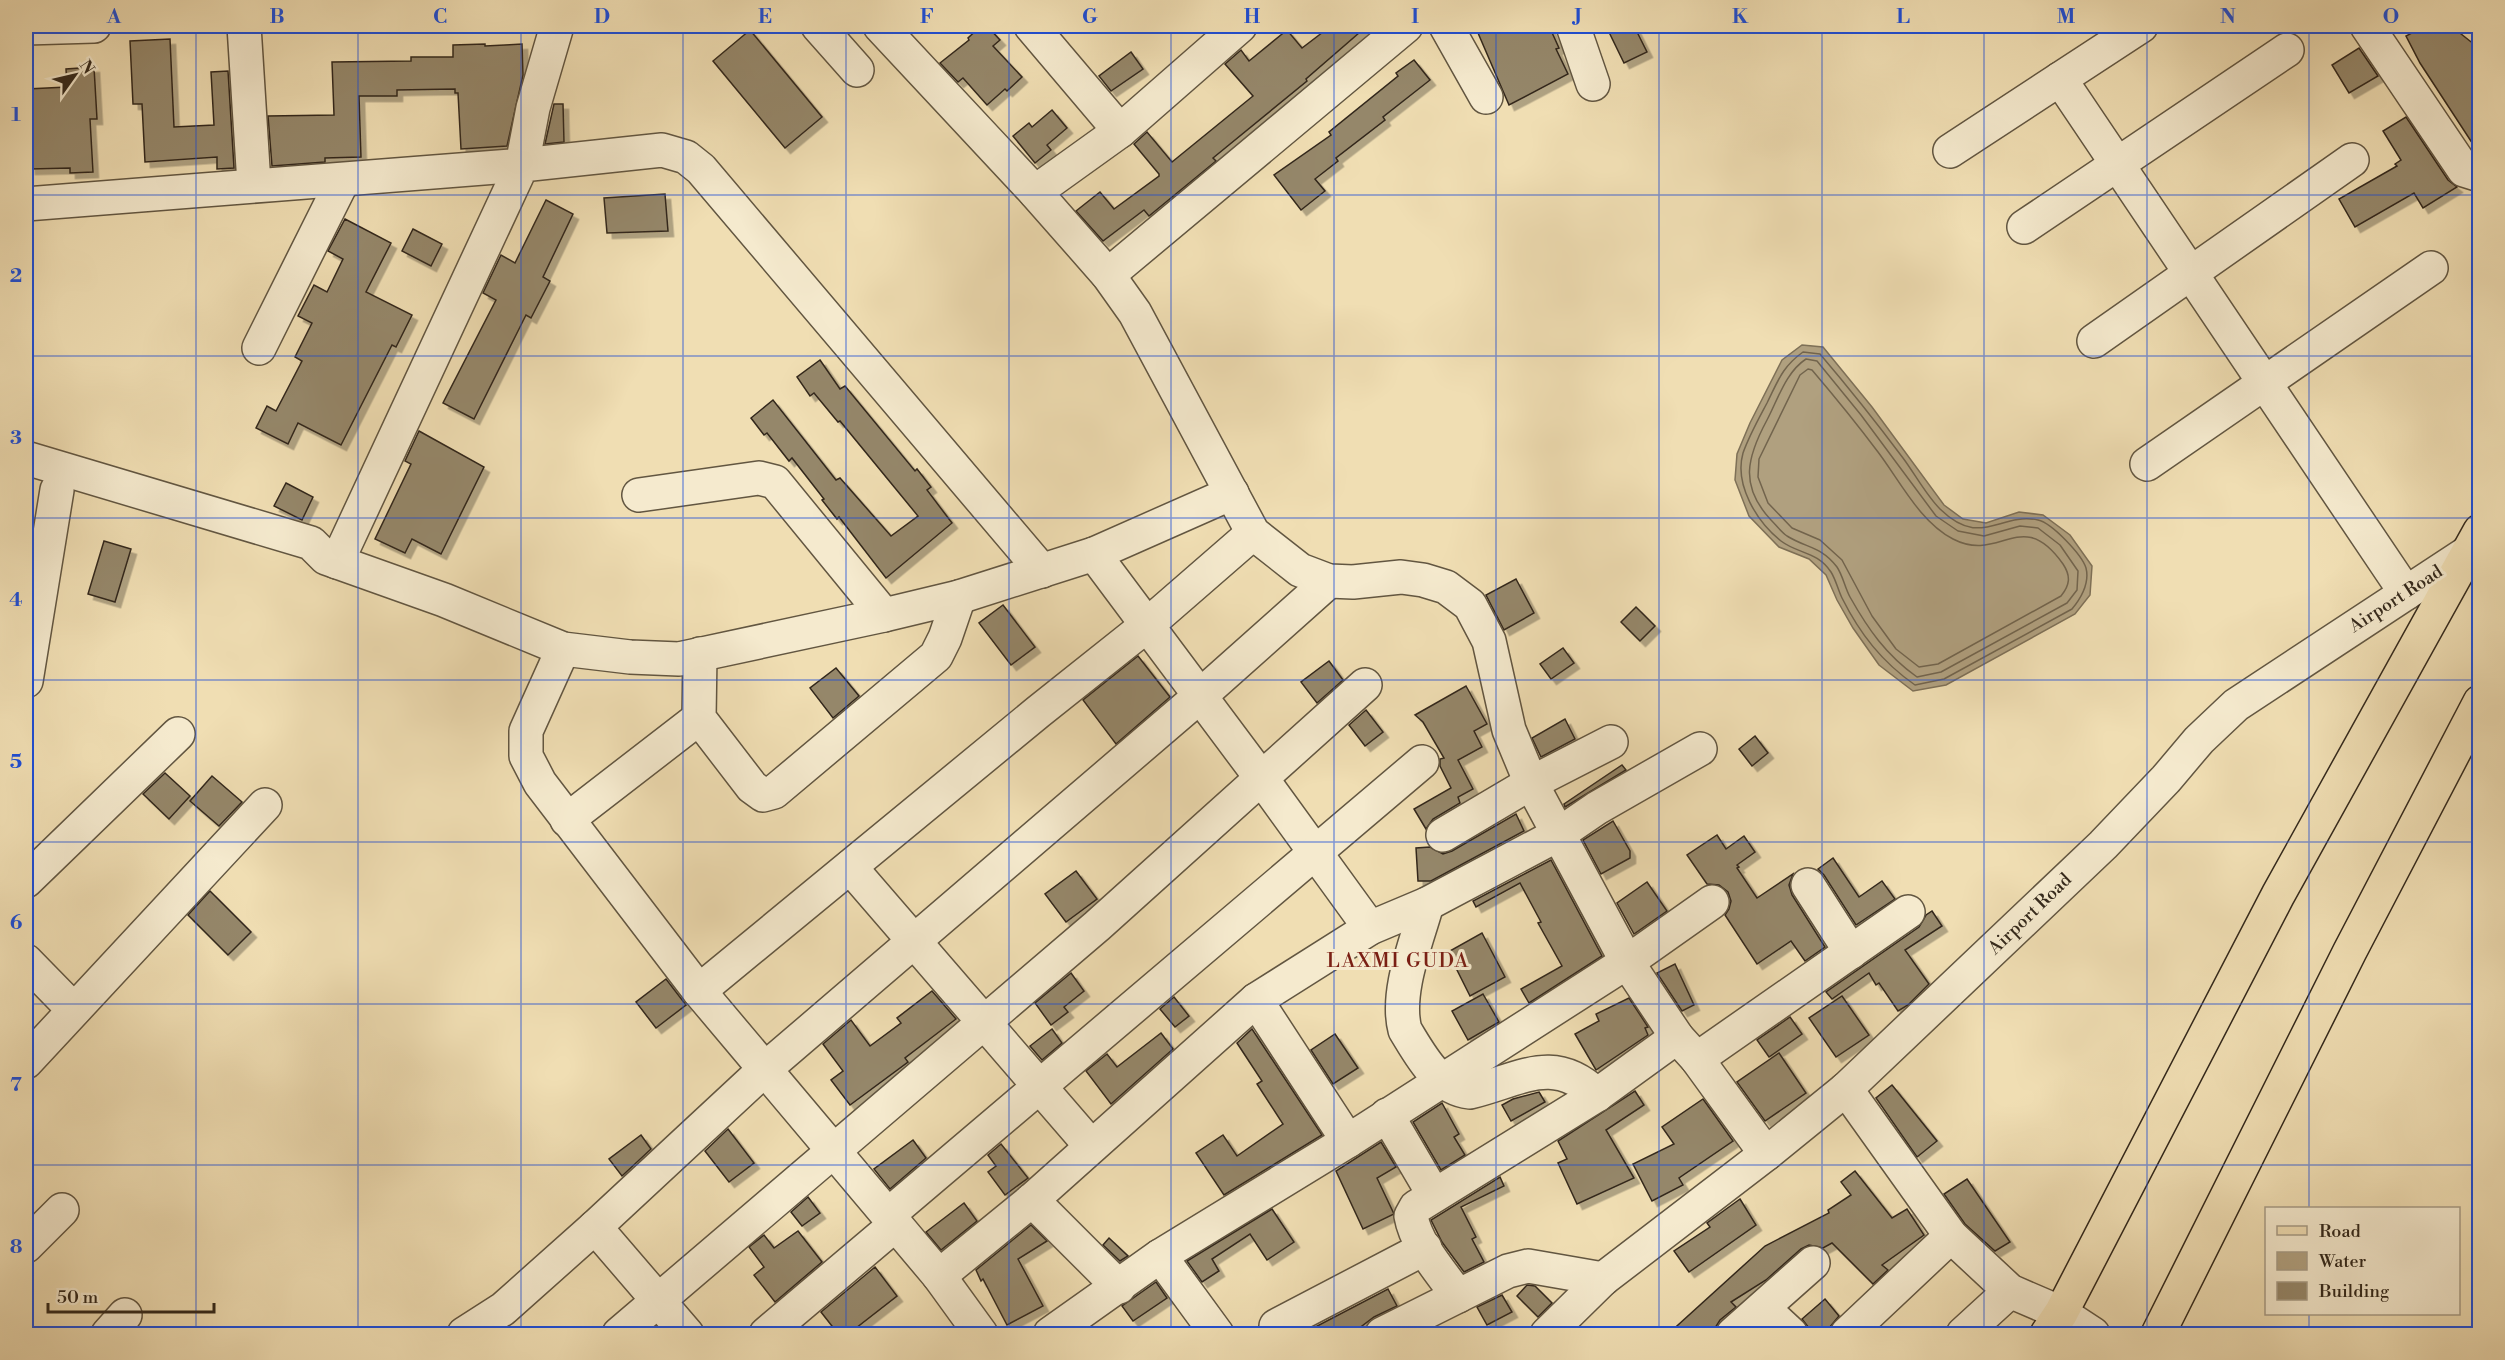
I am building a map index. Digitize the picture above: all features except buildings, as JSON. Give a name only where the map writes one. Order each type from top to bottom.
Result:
[{"type":"main road","name":"Airport Road","points":[[2054,1324],[2278,895],[2473,542]]},
{"type":"main road","points":[[2158,1335],[2350,951],[2480,702]]},
{"type":"street","points":[[26,28],[94,26]]},
{"type":"street","points":[[244,26],[254,184]]},
{"type":"street","points":[[331,560],[522,165],[533,108],[556,26],[548,26]]},
{"type":"street","points":[[818,26],[857,70]]},
{"type":"street","points":[[880,26],[1108,274],[1135,313],[1253,533],[1300,570],[1329,581],[1353,582],[1401,577],[1423,580],[1446,587],[1470,606],[1489,641],[1509,730],[1530,783],[1627,962],[1687,1048],[1766,1154]]},
{"type":"street","points":[[1031,26],[1120,131]]},
{"type":"street","points":[[1035,192],[1120,131],[1240,26]]},
{"type":"street","points":[[1108,274],[1406,26]]},
{"type":"street","points":[[1446,26],[1486,97]]},
{"type":"street","points":[[1573,26],[1593,84]]},
{"type":"street","points":[[1950,151],[2140,26]]},
{"type":"street","points":[[2367,26],[2464,170],[2480,175]]},
{"type":"street","points":[[2024,227],[2287,50]]},
{"type":"street","points":[[2060,79],[2406,593]]},
{"type":"street","points":[[26,204],[254,184],[343,180],[522,165],[662,150],[686,157],[702,169],[1042,571]]},
{"type":"street","points":[[2094,341],[2352,160]]},
{"type":"street","points":[[259,348],[343,180]]},
{"type":"street","points":[[2147,464],[2431,268]]},
{"type":"street","points":[[26,458],[311,543],[331,560],[444,600],[563,649],[679,659],[959,597],[1094,554],[1232,493]]},
{"type":"street","points":[[639,495],[759,478],[775,482],[884,615]]},
{"type":"street","points":[[26,481],[309,565],[331,560]]},
{"type":"street","points":[[26,681],[57,490]]},
{"type":"street","points":[[699,991],[1146,626],[1253,533]]},
{"type":"street","name":"Airport Road","points":[[1549,1334],[1603,1279],[1766,1154],[1846,1089],[2103,845],[2166,779],[2199,740],[2236,705],[2406,593],[2473,542]]},
{"type":"street","points":[[1094,554],[1262,778],[1370,928]]},
{"type":"street","points":[[464,1335],[503,1309],[765,1070],[1200,696],[1329,581]]},
{"type":"street","points":[[700,654],[699,718],[752,787],[763,795],[774,792],[936,656],[945,638],[959,597]]},
{"type":"street","points":[[563,649],[526,731],[526,756],[540,783],[699,991],[939,1276],[973,1331]]},
{"type":"street","points":[[619,1335],[1097,926],[1365,685]]},
{"type":"street","points":[[567,820],[699,718]]},
{"type":"street","points":[[26,881],[178,734]]},
{"type":"street","points":[[1443,835],[1530,783],[1611,742]]},
{"type":"street","points":[[939,1276],[1032,1200],[1256,999],[1370,928],[1427,904],[1558,834],[1597,808],[1700,749]]},
{"type":"street","points":[[766,1335],[1039,1088],[1314,851],[1422,762]]},
{"type":"street","points":[[26,1062],[265,805]]},
{"type":"street","points":[[850,867],[1091,1146]]},
{"type":"street","points":[[1808,885],[1851,952]]},
{"type":"street","points":[[1050,1335],[1160,1256],[1348,1141],[1627,962],[1712,902]]},
{"type":"street","points":[[1427,904],[1402,1006],[1405,1030],[1440,1080],[1457,1091],[1470,1092],[1549,1071],[1569,1075],[1582,1081],[1597,1095]]},
{"type":"street","points":[[1458,1296],[1425,1248],[1411,1216],[1416,1207],[1597,1095],[1687,1048],[1851,952],[1908,912]]},
{"type":"street","points":[[26,961],[74,1010]]},
{"type":"street","points":[[1256,999],[1348,1141]]},
{"type":"street","points":[[1846,1089],[1951,1236],[2010,1291],[2054,1324],[2093,1335]]},
{"type":"street","points":[[1387,1115],[1434,1195]]},
{"type":"street","points":[[1032,1200],[1119,1287]]},
{"type":"street","points":[[26,1246],[62,1210]]},
{"type":"street","points":[[595,1227],[687,1335]]},
{"type":"street","points":[[1847,1335],[1951,1236]]},
{"type":"street","points":[[1276,1326],[1425,1248]]},
{"type":"street","points":[[1160,1256],[1217,1335]]},
{"type":"street","points":[[1733,1335],[1813,1263]]},
{"type":"street","points":[[1382,1335],[1508,1271],[1528,1266],[1603,1279]]},
{"type":"street","points":[[1963,1335],[2010,1291]]},
{"type":"street","points":[[1763,1308],[1791,1335]]},
{"type":"water","points":[[1802,345],[1823,347],[1872,407],[1944,505],[1963,519],[1986,523],[2019,512],[2043,515],[2070,535],[2092,566],[2090,595],[2075,614],[1946,685],[1913,691],[1879,665],[1853,628],[1826,575],[1809,559],[1779,547],[1749,516],[1735,480],[1737,454],[1750,423],[1782,360]]},
{"type":"district","name":"LAXMI GUDA","points":[[1398,961]]}]
